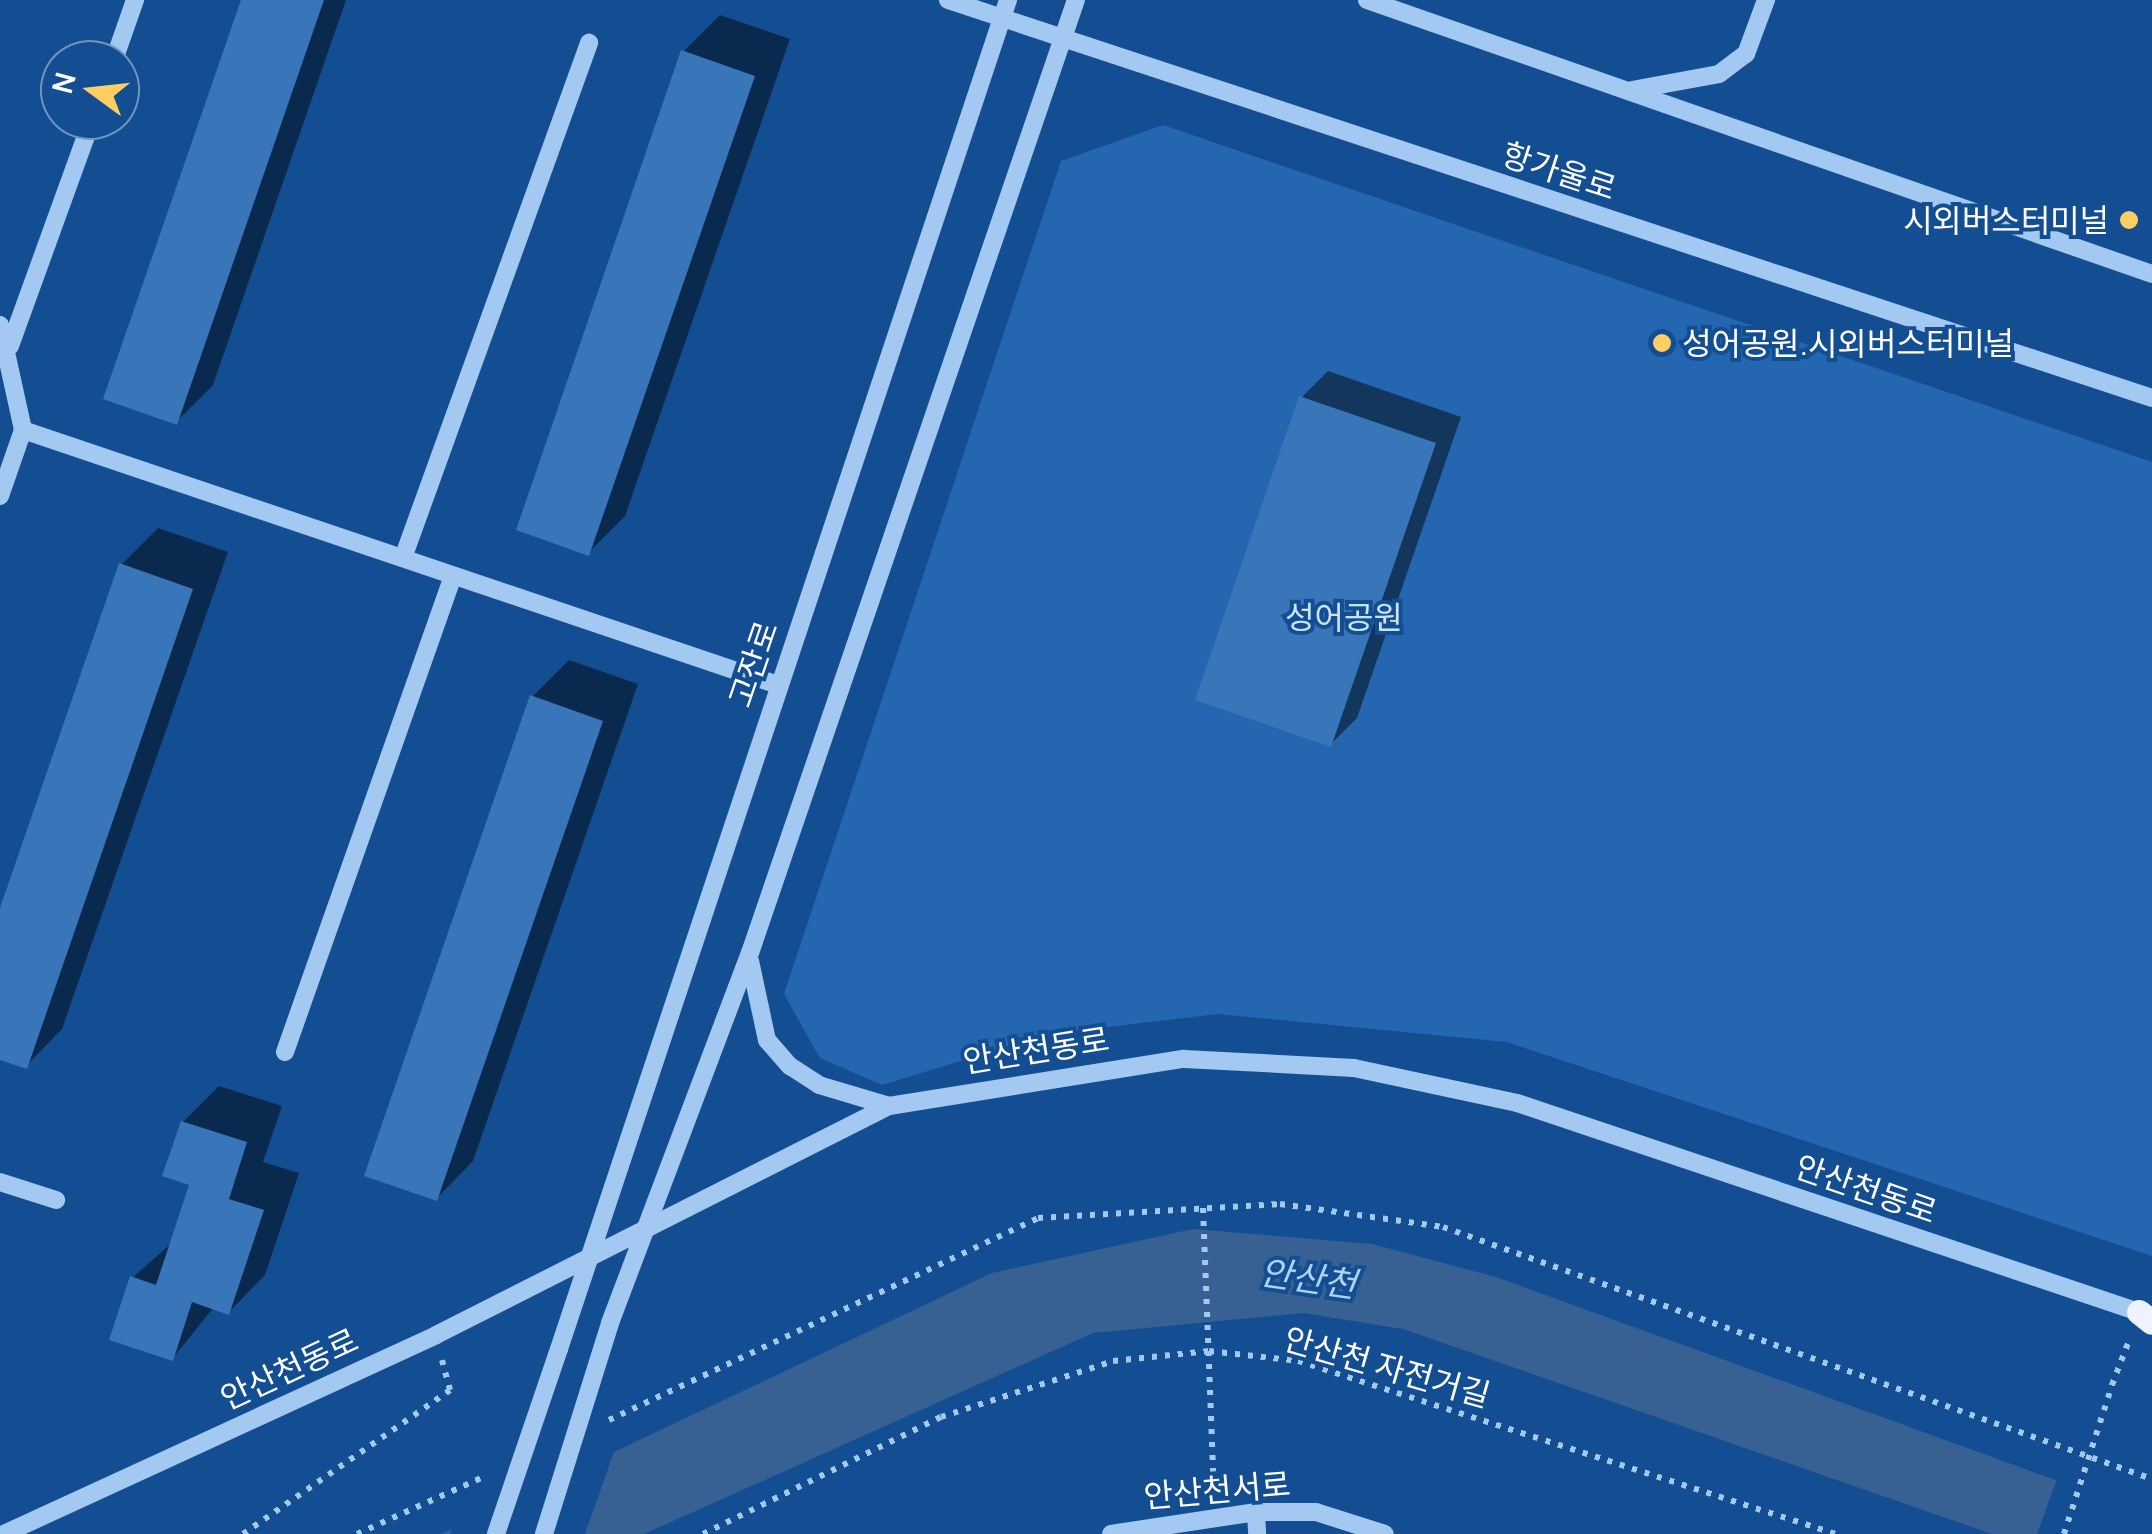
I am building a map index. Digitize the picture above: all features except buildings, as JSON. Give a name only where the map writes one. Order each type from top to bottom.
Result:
[{"type":"street","points":[[121,40],[136,0]]},
{"type":"street","name":"항가울로","points":[[948,0],[1005,9],[1063,39],[2152,398]]},
{"type":"street","points":[[544,1534],[642,1226],[750,953],[1076,0]]},
{"type":"street","points":[[1366,0],[2152,274]]},
{"type":"street","points":[[1626,90],[1719,74],[1746,54],[1766,0]]},
{"type":"street","name":"고잔로","points":[[496,1534],[1005,9]]},
{"type":"street","points":[[403,558],[589,43]]},
{"type":"street","points":[[10,346],[85,140]]},
{"type":"street","points":[[0,326],[10,346],[22,430],[0,496]]},
{"type":"street","points":[[22,430],[778,684]]},
{"type":"street","points":[[285,1052],[454,576]]},
{"type":"street","points":[[750,953],[767,1040],[790,1066],[818,1085],[889,1106]]},
{"type":"street","name":"안산천동로","points":[[4,1534],[436,1335],[642,1226],[889,1106],[1184,1059],[1354,1068],[1518,1104],[2148,1315]]},
{"type":"street","points":[[0,1182],[56,1200]]},
{"type":"street","points":[[1256,1512],[1257,1534]]},
{"type":"street","name":"안산천서로","points":[[1112,1534],[1256,1512],[1316,1512],[1384,1534]]},
{"type":"path","points":[[602,1422],[1038,1218],[1280,1204],[1443,1228],[2152,1479]]},
{"type":"path","points":[[1203,1208],[1215,1516]]},
{"type":"path","points":[[243,1534],[450,1390],[436,1335]]},
{"type":"path","name":"안산천 자전거길","points":[[703,1534],[941,1417],[1113,1361],[1210,1350],[1298,1361],[1836,1534]]},
{"type":"path","points":[[2064,1534],[2112,1386]]},
{"type":"path","points":[[357,1534],[497,1470]]},
{"type":"green space","name":"성어공원","points":[[1163,125],[2152,462],[2152,1256],[1507,1042],[1218,1014],[1048,1034],[882,1085],[820,1058],[784,994],[1061,161]]},
{"type":"water","name":"안산천","points":[[1193,1229],[1372,1244],[1496,1277],[2152,1515],[2152,1534],[1992,1534],[1403,1329],[1303,1313],[1093,1333],[644,1534],[441,1534],[992,1273]]},
{"type":"pier","points":[[616,1446],[585,1534],[450,1534],[454,1522]]},
{"type":"pier","points":[[2058,1476],[2152,1510],[2152,1534],[2037,1534]]},
{"type":"place","name":"시외버스터미널","points":[[2129,220]]},
{"type":"place","name":"성어공원.시외버스터미널","points":[[1662,343]]}]
